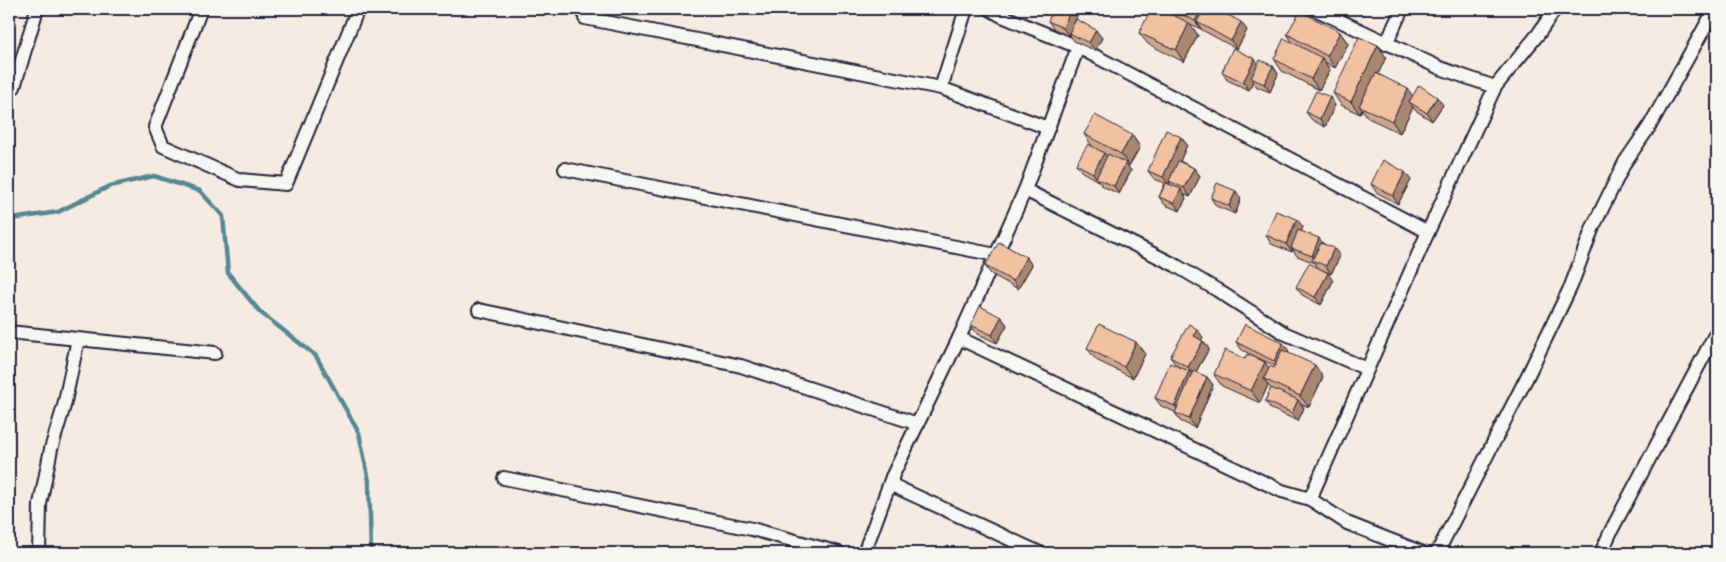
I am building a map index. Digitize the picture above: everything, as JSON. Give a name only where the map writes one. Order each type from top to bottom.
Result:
[{"type":"street","points":[[14,87],[37,9]]},
{"type":"street","points":[[201,9],[155,127],[163,146],[240,180],[286,184],[358,9]]},
{"type":"street","points":[[940,88],[966,9]]},
{"type":"street","points":[[990,9],[1002,16],[1078,48],[1428,232]]},
{"type":"street","points":[[1315,9],[1440,68],[1495,87]]},
{"type":"street","points":[[1386,44],[1402,9]]},
{"type":"street","points":[[1310,499],[1428,232],[1495,87],[1539,34],[1555,9]]},
{"type":"street","points":[[1436,553],[1535,360],[1570,286],[1593,226],[1625,162],[1648,127],[1715,9]]},
{"type":"street","points":[[585,18],[940,88],[1048,128]]},
{"type":"street","points":[[864,553],[892,477],[959,338],[1025,190],[1078,48]]},
{"type":"street","points":[[565,170],[996,255]]},
{"type":"street","points":[[1025,190],[1175,265],[1284,333],[1367,369]]},
{"type":"street","points":[[479,310],[740,366],[918,424]]},
{"type":"street","points":[[1601,553],[1717,331]]},
{"type":"street","points":[[9,332],[216,353]]},
{"type":"street","points":[[959,338],[1282,491],[1310,499],[1347,523],[1423,553]]},
{"type":"street","points":[[38,553],[40,504],[51,449],[64,406],[78,339]]},
{"type":"street","points":[[892,477],[892,483],[896,487],[1040,553]]},
{"type":"street","points":[[504,478],[752,529],[839,553]]},
{"type":"building","points":[[1053,9],[1071,9],[1063,28],[1048,21]]},
{"type":"building","points":[[1151,9],[1161,9],[1189,23],[1176,50],[1139,33]]},
{"type":"building","points":[[1171,9],[1201,9],[1195,21]]},
{"type":"building","points":[[1204,9],[1217,9],[1241,22],[1231,41],[1197,22]]},
{"type":"building","points":[[1300,11],[1340,32],[1327,56],[1287,34]]},
{"type":"building","points":[[1076,19],[1096,30],[1089,43],[1069,33]]},
{"type":"building","points":[[1359,37],[1378,45],[1351,102],[1333,93]]},
{"type":"building","points":[[1284,38],[1322,58],[1311,79],[1274,59]]},
{"type":"building","points":[[1233,48],[1255,59],[1243,82],[1222,72]]},
{"type":"building","points":[[1260,60],[1273,66],[1264,84],[1251,78]]},
{"type":"building","points":[[1376,73],[1408,89],[1392,121],[1359,106]]},
{"type":"building","points":[[1419,85],[1437,97],[1427,113],[1409,102]]},
{"type":"building","points":[[1316,91],[1330,97],[1320,119],[1306,112]]},
{"type":"building","points":[[1095,115],[1132,135],[1121,154],[1084,134]]},
{"type":"building","points":[[1166,130],[1181,137],[1163,177],[1148,171]]},
{"type":"building","points":[[1088,144],[1104,153],[1093,173],[1076,164]]},
{"type":"building","points":[[1108,154],[1126,163],[1114,186],[1096,178]]},
{"type":"building","points":[[1383,160],[1405,172],[1393,196],[1371,184]]},
{"type":"building","points":[[1178,161],[1194,168],[1184,188],[1169,181]]},
{"type":"building","points":[[1166,183],[1181,189],[1174,203],[1159,197]]},
{"type":"building","points":[[1217,183],[1236,191],[1229,206],[1211,198]]},
{"type":"building","points":[[1276,211],[1297,219],[1286,244],[1266,235]]},
{"type":"building","points":[[1298,230],[1319,238],[1312,256],[1291,248]]},
{"type":"building","points":[[999,242],[1026,257],[1013,281],[985,266]]},
{"type":"building","points":[[1321,243],[1334,248],[1326,266],[1312,260]]},
{"type":"building","points":[[1309,263],[1328,273],[1315,297],[1296,287]]},
{"type":"building","points":[[980,306],[1001,317],[992,335],[971,325]]},
{"type":"building","points":[[1099,324],[1136,342],[1124,367],[1087,348]]},
{"type":"building","points":[[1189,324],[1197,329],[1194,336],[1203,341],[1188,367],[1170,357]]},
{"type":"building","points":[[1245,324],[1283,343],[1274,361],[1236,342]]},
{"type":"building","points":[[1225,350],[1245,359],[1247,354],[1265,362],[1251,391],[1214,374]]},
{"type":"building","points":[[1282,350],[1315,365],[1300,396],[1264,379],[1270,366],[1274,368]]},
{"type":"building","points":[[1170,363],[1189,371],[1175,406],[1155,398]]},
{"type":"building","points":[[1193,371],[1207,377],[1189,419],[1175,413]]},
{"type":"building","points":[[1271,388],[1298,400],[1292,413],[1265,401]]},
{"type":"waterway","points":[[9,217],[18,218],[58,212],[110,186],[154,176],[200,191],[223,216],[228,273],[260,312],[316,356],[359,433],[369,481],[371,553]]}]
